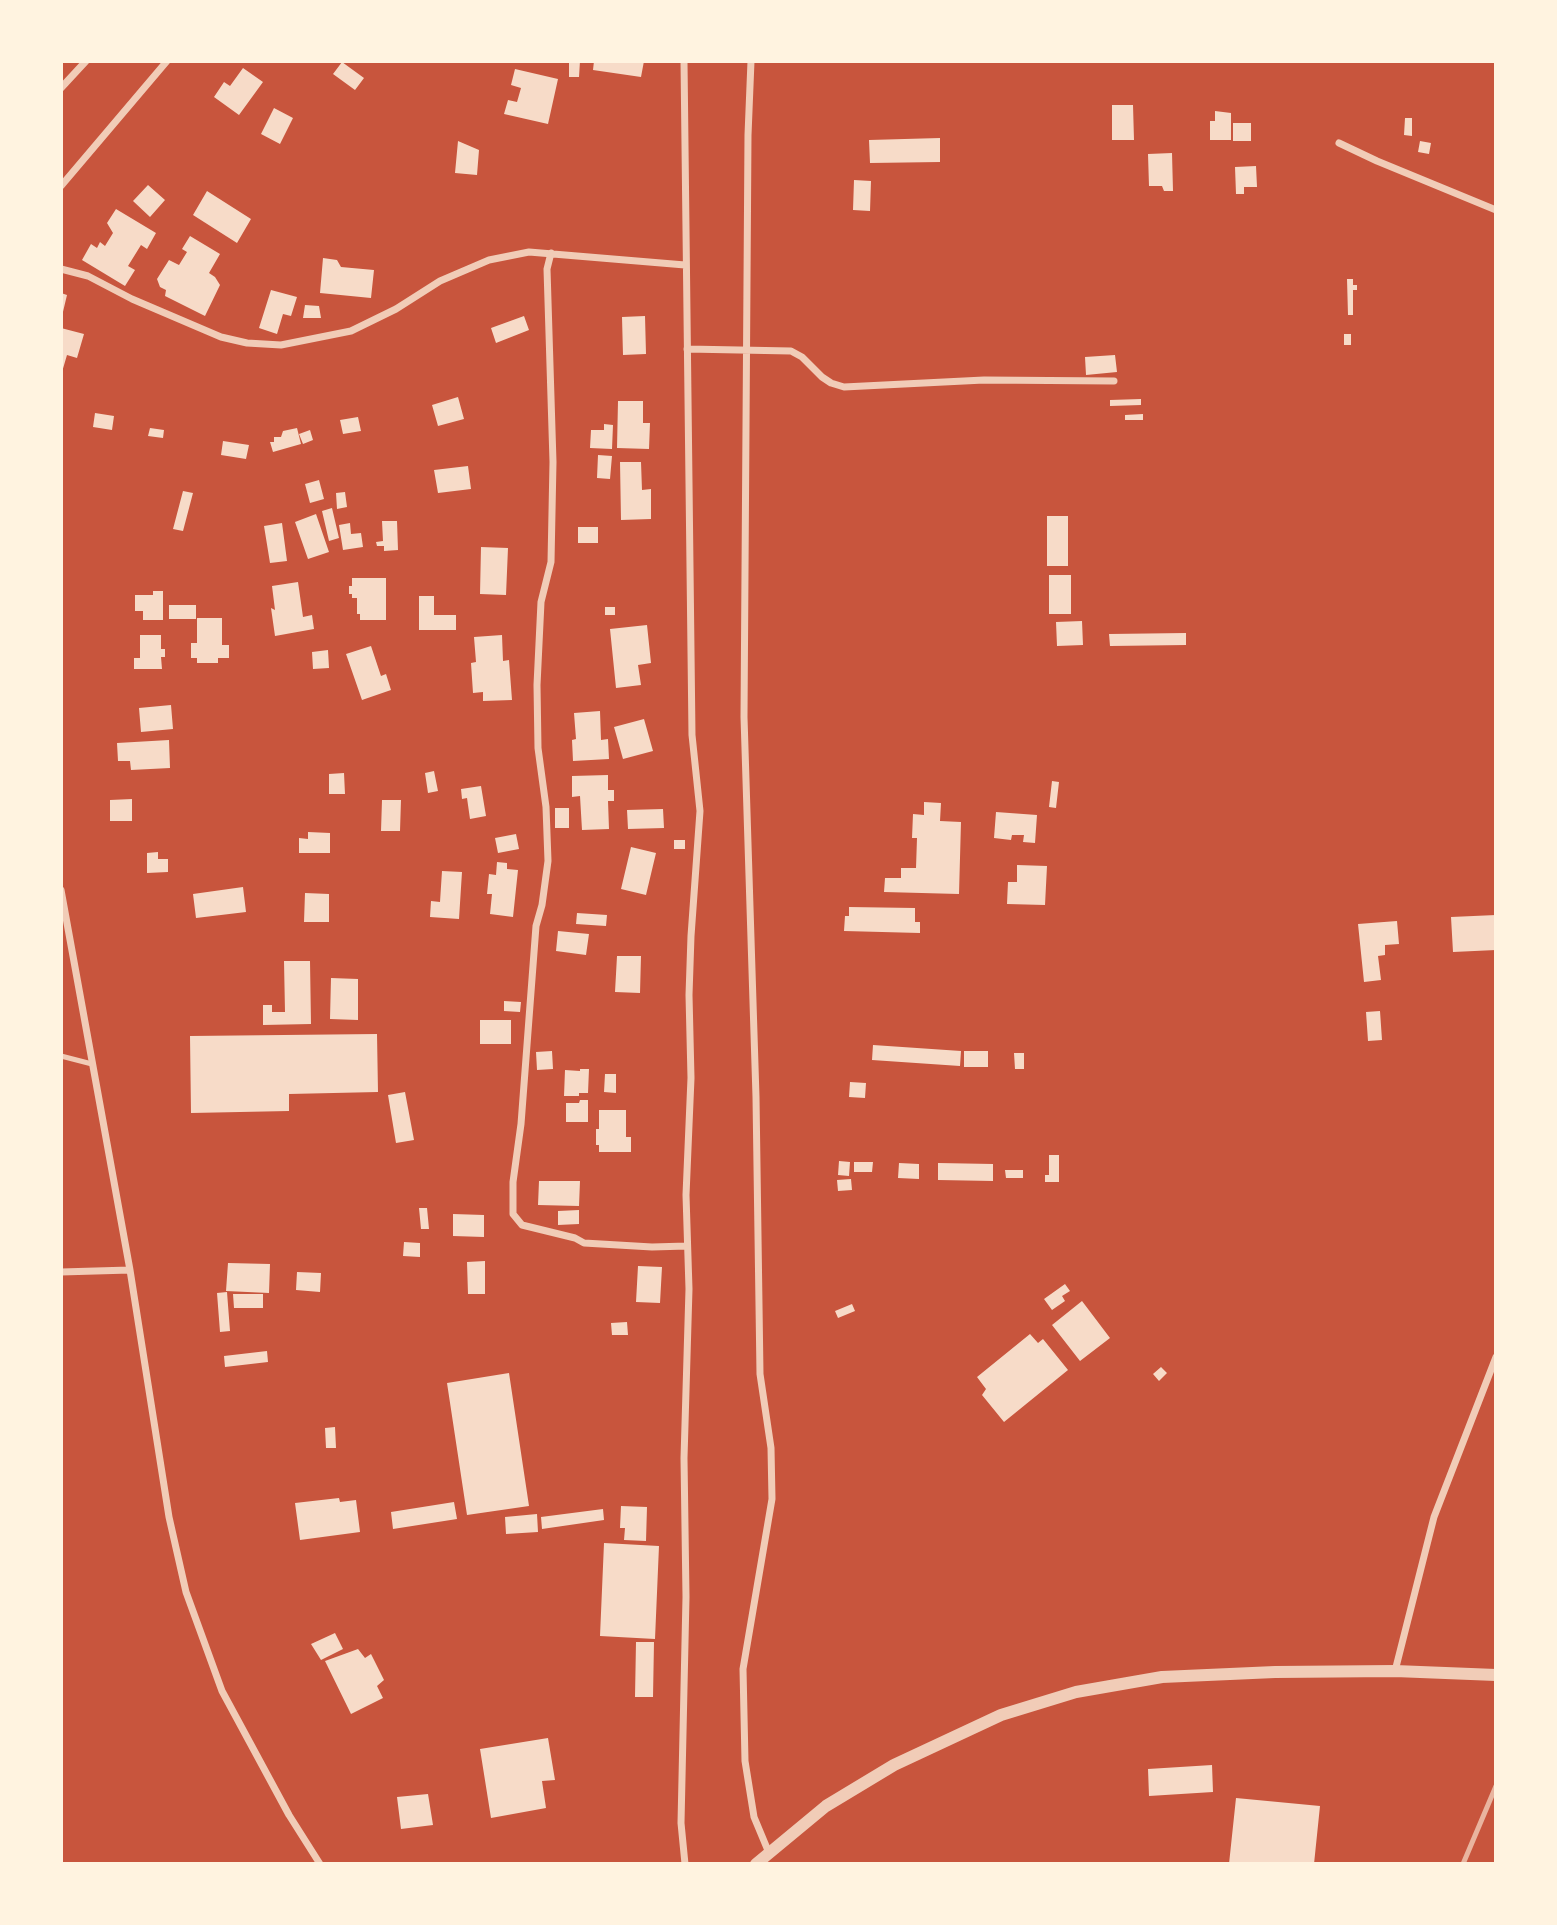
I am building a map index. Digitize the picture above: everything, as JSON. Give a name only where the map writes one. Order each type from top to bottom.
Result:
[{"type":"street","points":[[61,88],[86,61]]},
{"type":"street","points":[[61,186],[167,61]]},
{"type":"street","points":[[684,61],[692,735],[700,811],[690,972],[691,1078],[686,1195],[689,1289],[684,1458],[686,1597],[681,1823],[685,1864]]},
{"type":"street","points":[[751,61],[748,135],[744,717],[756,1097],[760,1374],[771,1448],[772,1499],[743,1682],[745,1761],[754,1817],[769,1853]]},
{"type":"street","points":[[1339,143],[1496,210]]},
{"type":"street","points":[[61,269],[88,276],[132,299],[221,337],[247,343],[281,345],[351,331],[396,309],[440,281],[489,260],[529,252],[685,265]]},
{"type":"street","points":[[551,253],[547,269],[553,450],[551,562],[541,602],[537,685],[538,748],[546,807],[548,861],[536,926],[521,1124],[513,1182],[513,1214],[522,1225],[575,1238],[584,1243],[652,1247],[687,1245]]},
{"type":"street","points":[[687,349],[791,351],[802,357],[822,377],[844,387],[984,380],[1114,381]]},
{"type":"street","points":[[61,890],[130,1270],[169,1517],[186,1592],[222,1692],[289,1815],[320,1864]]},
{"type":"street","points":[[61,1272],[130,1270]]},
{"type":"street","points":[[1395,1671],[1433,1517],[1496,1357]]},
{"type":"street","points":[[756,1864],[826,1807],[894,1765],[1001,1715],[1076,1692],[1162,1678],[1275,1672],[1395,1671],[1496,1675]]},
{"type":"lane","points":[[61,1056],[92,1064]]},
{"type":"building","points":[[569,61],[580,61],[579,77],[569,77]]},
{"type":"building","points":[[594,61],[644,61],[641,77],[593,70]]},
{"type":"building","points":[[342,62],[364,78],[355,90],[333,74]]},
{"type":"building","points":[[243,68],[263,82],[239,115],[214,97],[224,82],[230,86]]},
{"type":"building","points":[[515,69],[558,79],[548,124],[504,114],[508,100],[517,102],[521,88],[511,85]]},
{"type":"building","points":[[1112,105],[1133,105],[1134,140],[1112,140]]},
{"type":"building","points":[[274,108],[293,118],[280,144],[261,134]]},
{"type":"building","points":[[1215,111],[1231,113],[1231,140],[1210,140],[1210,121],[1215,121]]},
{"type":"building","points":[[1405,118],[1412,118],[1412,136],[1404,135]]},
{"type":"building","points":[[1233,123],[1251,123],[1251,141],[1233,141]]},
{"type":"building","points":[[940,138],[940,162],[870,163],[869,140]]},
{"type":"building","points":[[458,141],[479,150],[477,175],[455,173]]},
{"type":"building","points":[[1420,141],[1431,143],[1429,154],[1418,152]]},
{"type":"building","points":[[1172,153],[1173,191],[1164,191],[1162,186],[1149,186],[1148,154]]},
{"type":"building","points":[[1256,166],[1257,187],[1244,187],[1244,194],[1236,194],[1235,167]]},
{"type":"building","points":[[854,180],[871,181],[870,211],[853,210]]},
{"type":"building","points":[[148,185],[165,200],[150,217],[133,201]]},
{"type":"building","points":[[207,191],[251,219],[237,243],[193,215]]},
{"type":"building","points":[[116,209],[156,233],[147,249],[141,245],[128,266],[135,270],[125,286],[82,260],[91,244],[97,248],[100,242],[105,246],[113,233],[107,223]]},
{"type":"building","points":[[190,236],[220,254],[209,273],[220,285],[205,316],[165,296],[166,290],[160,287],[157,279],[169,260],[179,265],[187,252],[182,249]]},
{"type":"building","points":[[323,258],[337,260],[341,267],[374,270],[371,298],[320,293]]},
{"type":"building","points":[[1347,279],[1353,279],[1353,285],[1357,285],[1357,290],[1353,290],[1353,315],[1348,315]]},
{"type":"building","points":[[271,290],[297,297],[291,316],[283,314],[277,334],[259,328]]},
{"type":"building","points":[[61,293],[67,295],[62,316],[61,316]]},
{"type":"building","points":[[305,305],[319,306],[321,318],[303,318]]},
{"type":"building","points":[[524,316],[529,330],[496,343],[491,328]]},
{"type":"building","points":[[645,316],[646,354],[623,355],[622,317]]},
{"type":"building","points":[[61,328],[84,334],[77,358],[67,355],[62,372]]},
{"type":"building","points":[[1344,334],[1351,334],[1351,345],[1344,345]]},
{"type":"building","points":[[1115,355],[1117,372],[1086,375],[1085,357]]},
{"type":"building","points":[[458,397],[464,419],[438,426],[432,405]]},
{"type":"building","points":[[1141,399],[1141,405],[1110,406],[1110,400]]},
{"type":"building","points":[[618,401],[643,401],[643,423],[650,423],[649,449],[617,448]]},
{"type":"building","points":[[95,413],[114,416],[112,430],[93,427]]},
{"type":"building","points":[[1143,414],[1143,420],[1125,420],[1125,415]]},
{"type":"building","points":[[358,417],[361,431],[343,434],[340,420]]},
{"type":"building","points":[[604,424],[613,425],[612,449],[590,448],[591,430],[604,430]]},
{"type":"building","points":[[150,428],[164,430],[163,438],[148,436]]},
{"type":"building","points":[[297,428],[301,444],[273,452],[270,442],[274,442],[274,437],[281,437],[283,431]]},
{"type":"building","points":[[310,430],[313,440],[303,444],[299,434]]},
{"type":"building","points":[[223,441],[249,445],[246,459],[221,455]]},
{"type":"building","points":[[598,455],[612,456],[610,479],[597,478]]},
{"type":"building","points":[[620,462],[641,462],[642,490],[651,489],[651,519],[621,520]]},
{"type":"building","points":[[468,466],[471,489],[438,493],[434,470]]},
{"type":"building","points":[[319,480],[324,499],[310,503],[305,484]]},
{"type":"building","points":[[183,491],[193,493],[183,531],[173,529]]},
{"type":"building","points":[[345,492],[347,507],[337,509],[336,493]]},
{"type":"building","points":[[332,508],[339,538],[329,541],[322,511]]},
{"type":"building","points":[[316,514],[329,552],[308,559],[295,522]]},
{"type":"building","points":[[1047,516],[1068,516],[1068,566],[1047,566]]},
{"type":"building","points":[[382,521],[397,521],[398,550],[384,551],[384,546],[377,546],[376,542],[383,541]]},
{"type":"building","points":[[282,523],[287,561],[270,563],[264,526]]},
{"type":"building","points":[[350,523],[351,534],[361,533],[363,547],[343,550],[339,525]]},
{"type":"building","points":[[578,527],[598,527],[598,543],[578,543]]},
{"type":"building","points":[[481,547],[508,548],[506,595],[480,594]]},
{"type":"building","points":[[1049,575],[1071,575],[1071,614],[1049,614]]},
{"type":"building","points":[[352,578],[386,578],[386,620],[360,620],[360,614],[357,614],[357,598],[352,598],[352,594],[349,594]]},
{"type":"building","points":[[298,582],[303,617],[312,615],[314,629],[275,636],[271,608],[275,610],[272,586]]},
{"type":"building","points":[[153,591],[163,591],[163,620],[143,620],[143,611],[135,611],[135,595],[153,595]]},
{"type":"building","points":[[419,596],[434,596],[434,615],[456,615],[456,630],[419,630]]},
{"type":"building","points":[[169,605],[196,605],[196,619],[169,619]]},
{"type":"building","points":[[605,607],[615,607],[615,615],[605,615]]},
{"type":"building","points":[[197,618],[222,618],[222,645],[229,645],[229,658],[218,658],[218,663],[197,663],[197,658],[191,658],[191,643],[197,643]]},
{"type":"building","points":[[1082,621],[1083,645],[1057,646],[1056,622]]},
{"type":"building","points":[[647,625],[651,663],[638,665],[641,685],[616,688],[610,629]]},
{"type":"building","points":[[1186,633],[1186,645],[1110,646],[1109,634]]},
{"type":"building","points":[[140,635],[161,635],[161,649],[165,649],[165,657],[161,657],[162,669],[134,669],[134,658],[140,658]]},
{"type":"building","points":[[502,635],[503,661],[509,660],[512,700],[483,701],[483,692],[473,693],[471,663],[476,662],[474,637]]},
{"type":"building","points":[[371,646],[381,676],[386,674],[391,690],[362,700],[346,654]]},
{"type":"building","points":[[328,650],[329,668],[313,669],[312,652]]},
{"type":"building","points":[[171,705],[173,729],[141,732],[139,708]]},
{"type":"building","points":[[600,711],[601,740],[608,739],[609,759],[573,761],[572,740],[576,739],[574,713]]},
{"type":"building","points":[[644,719],[653,751],[623,759],[614,727]]},
{"type":"building","points":[[169,740],[170,768],[131,770],[130,761],[118,761],[117,743]]},
{"type":"building","points":[[434,771],[438,791],[428,793],[425,773]]},
{"type":"building","points":[[344,773],[345,794],[329,794],[329,774]]},
{"type":"building","points":[[608,775],[608,790],[614,790],[614,801],[608,801],[609,829],[582,830],[580,796],[572,797],[572,776]]},
{"type":"building","points":[[1052,781],[1059,782],[1056,808],[1049,807]]},
{"type":"building","points":[[481,786],[486,816],[470,819],[467,798],[462,799],[461,789]]},
{"type":"building","points":[[132,799],[132,821],[110,821],[110,800]]},
{"type":"building","points":[[382,800],[401,800],[400,831],[381,831]]},
{"type":"building","points":[[924,802],[941,803],[940,821],[961,822],[959,894],[884,892],[885,878],[901,878],[901,868],[916,868],[917,838],[912,838],[913,814],[924,815]]},
{"type":"building","points":[[555,808],[569,808],[569,828],[555,828]]},
{"type":"building","points":[[663,809],[664,828],[628,829],[627,810]]},
{"type":"building","points":[[996,812],[1037,815],[1035,843],[1023,842],[1024,835],[1012,835],[1011,840],[994,838]]},
{"type":"building","points":[[308,832],[330,833],[330,853],[299,853],[299,838],[308,839]]},
{"type":"building","points":[[516,834],[519,849],[498,853],[495,838]]},
{"type":"building","points":[[674,840],[685,840],[685,849],[674,849]]},
{"type":"building","points":[[631,847],[656,853],[646,895],[621,889]]},
{"type":"building","points":[[158,852],[158,859],[168,859],[168,872],[147,873],[147,853]]},
{"type":"building","points":[[497,862],[507,863],[507,869],[518,870],[513,917],[490,914],[492,894],[487,894],[489,874],[496,875]]},
{"type":"building","points":[[1017,865],[1047,866],[1045,905],[1007,904],[1008,882],[1017,882]]},
{"type":"building","points":[[442,871],[462,872],[459,919],[430,917],[431,901],[440,902]]},
{"type":"building","points":[[243,887],[246,912],[196,918],[193,894]]},
{"type":"building","points":[[305,893],[329,894],[329,922],[304,922]]},
{"type":"building","points":[[849,907],[915,908],[915,922],[920,922],[920,933],[844,931]]},
{"type":"building","points":[[577,913],[607,915],[606,926],[576,924]]},
{"type":"building","points":[[1496,915],[1496,950],[1453,952],[1451,917]]},
{"type":"building","points":[[1397,921],[1399,944],[1385,945],[1385,955],[1378,956],[1381,980],[1364,982],[1358,924]]},
{"type":"building","points":[[558,931],[589,934],[586,955],[556,951]]},
{"type":"building","points":[[617,956],[641,956],[640,993],[615,992]]},
{"type":"building","points":[[284,961],[310,961],[311,1024],[263,1025],[263,1005],[272,1005],[272,1012],[285,1012]]},
{"type":"building","points":[[331,978],[358,979],[358,1020],[330,1019]]},
{"type":"building","points":[[504,1001],[521,1002],[520,1012],[504,1011]]},
{"type":"building","points":[[1380,1011],[1382,1040],[1368,1041],[1366,1012]]},
{"type":"building","points":[[480,1020],[511,1020],[511,1044],[480,1044]]},
{"type":"building","points":[[377,1034],[378,1092],[289,1094],[289,1111],[191,1113],[190,1036]]},
{"type":"building","points":[[873,1045],[961,1051],[960,1066],[872,1060]]},
{"type":"building","points":[[552,1051],[553,1069],[537,1070],[536,1052]]},
{"type":"building","points":[[964,1051],[988,1051],[988,1067],[964,1067]]},
{"type":"building","points":[[1014,1053],[1024,1053],[1024,1069],[1015,1069]]},
{"type":"building","points":[[589,1069],[588,1093],[564,1096],[565,1070]]},
{"type":"building","points":[[605,1074],[616,1074],[616,1093],[604,1092]]},
{"type":"building","points":[[850,1082],[866,1083],[865,1098],[849,1097]]},
{"type":"building","points":[[405,1092],[414,1140],[396,1143],[388,1095]]},
{"type":"building","points":[[580,1100],[588,1100],[588,1122],[566,1122],[566,1103],[579,1103]]},
{"type":"building","points":[[599,1110],[626,1110],[626,1137],[631,1137],[631,1152],[599,1152],[596,1129],[599,1129]]},
{"type":"building","points":[[1049,1155],[1059,1155],[1059,1182],[1045,1182],[1045,1175],[1049,1175]]},
{"type":"building","points":[[839,1161],[850,1162],[849,1176],[838,1175]]},
{"type":"building","points":[[854,1162],[873,1162],[872,1172],[854,1172]]},
{"type":"building","points":[[899,1163],[919,1164],[919,1179],[898,1178]]},
{"type":"building","points":[[938,1163],[993,1164],[993,1181],[938,1180]]},
{"type":"building","points":[[1005,1170],[1023,1170],[1023,1178],[1006,1178]]},
{"type":"building","points":[[851,1179],[852,1190],[838,1191],[837,1180]]},
{"type":"building","points":[[539,1181],[580,1181],[579,1206],[538,1205]]},
{"type":"building","points":[[419,1208],[427,1208],[429,1229],[421,1229]]},
{"type":"building","points":[[579,1210],[579,1224],[558,1225],[558,1211]]},
{"type":"building","points":[[453,1214],[484,1215],[484,1237],[453,1236]]},
{"type":"building","points":[[404,1242],[420,1243],[420,1257],[403,1256]]},
{"type":"building","points":[[485,1261],[485,1294],[468,1294],[467,1262]]},
{"type":"building","points":[[228,1263],[270,1264],[269,1293],[226,1291]]},
{"type":"building","points":[[638,1266],[662,1267],[660,1303],[636,1302]]},
{"type":"building","points":[[297,1272],[321,1273],[320,1292],[296,1290]]},
{"type":"building","points":[[1065,1284],[1070,1291],[1062,1296],[1065,1301],[1052,1310],[1044,1299]]},
{"type":"building","points":[[227,1292],[230,1331],[220,1332],[217,1293]]},
{"type":"building","points":[[233,1294],[263,1294],[263,1308],[234,1308]]},
{"type":"building","points":[[1082,1301],[1110,1338],[1080,1361],[1052,1325]]},
{"type":"building","points":[[852,1304],[855,1311],[838,1318],[835,1311]]},
{"type":"building","points":[[627,1322],[628,1335],[612,1335],[611,1323]]},
{"type":"building","points":[[1030,1334],[1038,1343],[1043,1339],[1068,1370],[1004,1422],[982,1395],[986,1389],[977,1377]]},
{"type":"building","points":[[267,1351],[268,1362],[225,1367],[224,1356]]},
{"type":"building","points":[[1161,1367],[1167,1373],[1159,1381],[1153,1374]]},
{"type":"building","points":[[509,1373],[529,1506],[467,1515],[447,1383]]},
{"type":"building","points":[[335,1427],[336,1448],[326,1448],[325,1428]]},
{"type":"building","points":[[339,1498],[340,1502],[356,1500],[360,1532],[300,1540],[295,1503]]},
{"type":"building","points":[[454,1502],[457,1519],[393,1529],[391,1512]]},
{"type":"building","points":[[621,1506],[647,1507],[646,1541],[624,1540],[625,1528],[620,1528]]},
{"type":"building","points":[[603,1509],[604,1520],[542,1529],[541,1517]]},
{"type":"building","points":[[537,1514],[538,1532],[506,1534],[505,1517]]},
{"type":"building","points":[[604,1543],[659,1546],[655,1639],[600,1636]]},
{"type":"building","points":[[335,1633],[343,1649],[321,1660],[311,1644]]},
{"type":"building","points":[[636,1642],[654,1642],[653,1697],[635,1697]]},
{"type":"building","points":[[358,1649],[365,1658],[371,1654],[384,1680],[377,1686],[383,1698],[351,1714],[325,1661]]},
{"type":"building","points":[[548,1738],[555,1780],[542,1781],[546,1808],[491,1818],[480,1749]]},
{"type":"building","points":[[1212,1765],[1213,1792],[1149,1796],[1148,1769]]},
{"type":"building","points":[[428,1794],[433,1825],[401,1829],[397,1797]]},
{"type":"building","points":[[1236,1798],[1320,1806],[1314,1864],[1229,1864]]},
{"type":"railway","points":[[1463,1864],[1496,1786]]}]
